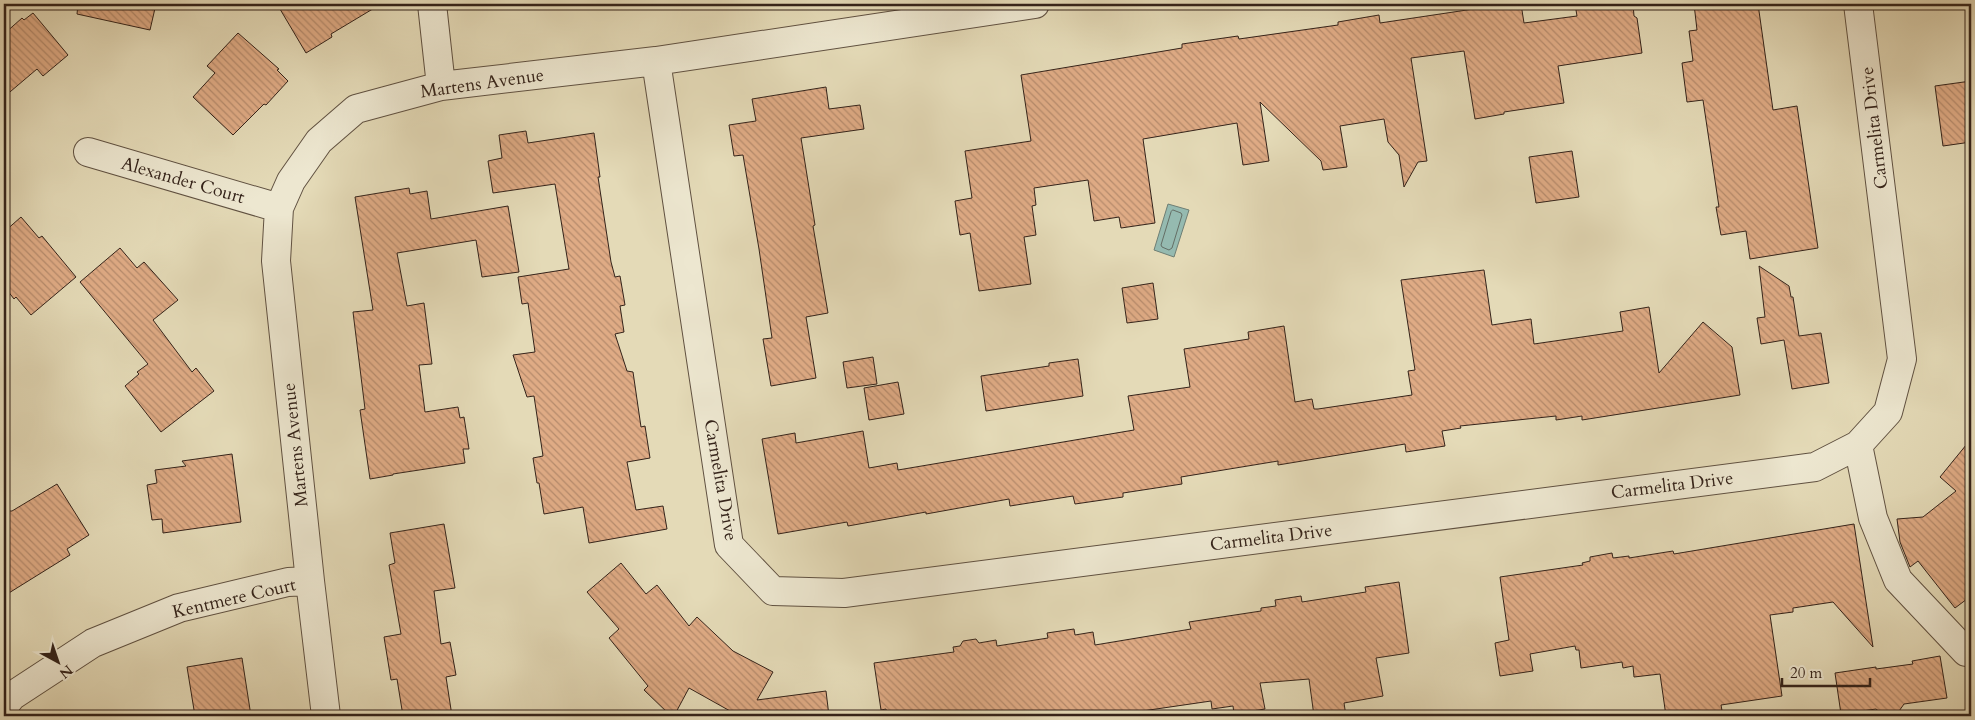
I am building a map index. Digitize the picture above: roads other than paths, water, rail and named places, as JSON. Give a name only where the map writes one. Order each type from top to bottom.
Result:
[{"type":"street","points":[[432,4],[441,86]]},
{"type":"street","name":"Martens Avenue","points":[[326,716],[276,261],[279,208],[291,181],[319,141],[356,109],[441,86],[656,61],[1035,4]]},
{"type":"street","name":"Carmelita Drive","points":[[656,61],[729,546],[773,591],[844,593],[1815,467],[1858,445],[1888,412],[1902,359],[1858,4]]},
{"type":"street","name":"Alexander Court","points":[[88,152],[279,208]]},
{"type":"street","points":[[1858,445],[1873,518],[1898,580],[1966,652]]},
{"type":"street","name":"Kentmere Court","points":[[4,706],[12,696],[92,643],[179,608],[288,582],[310,581]]},
{"type":"water","points":[[1168,204],[1189,210],[1174,257],[1154,250]]}]
